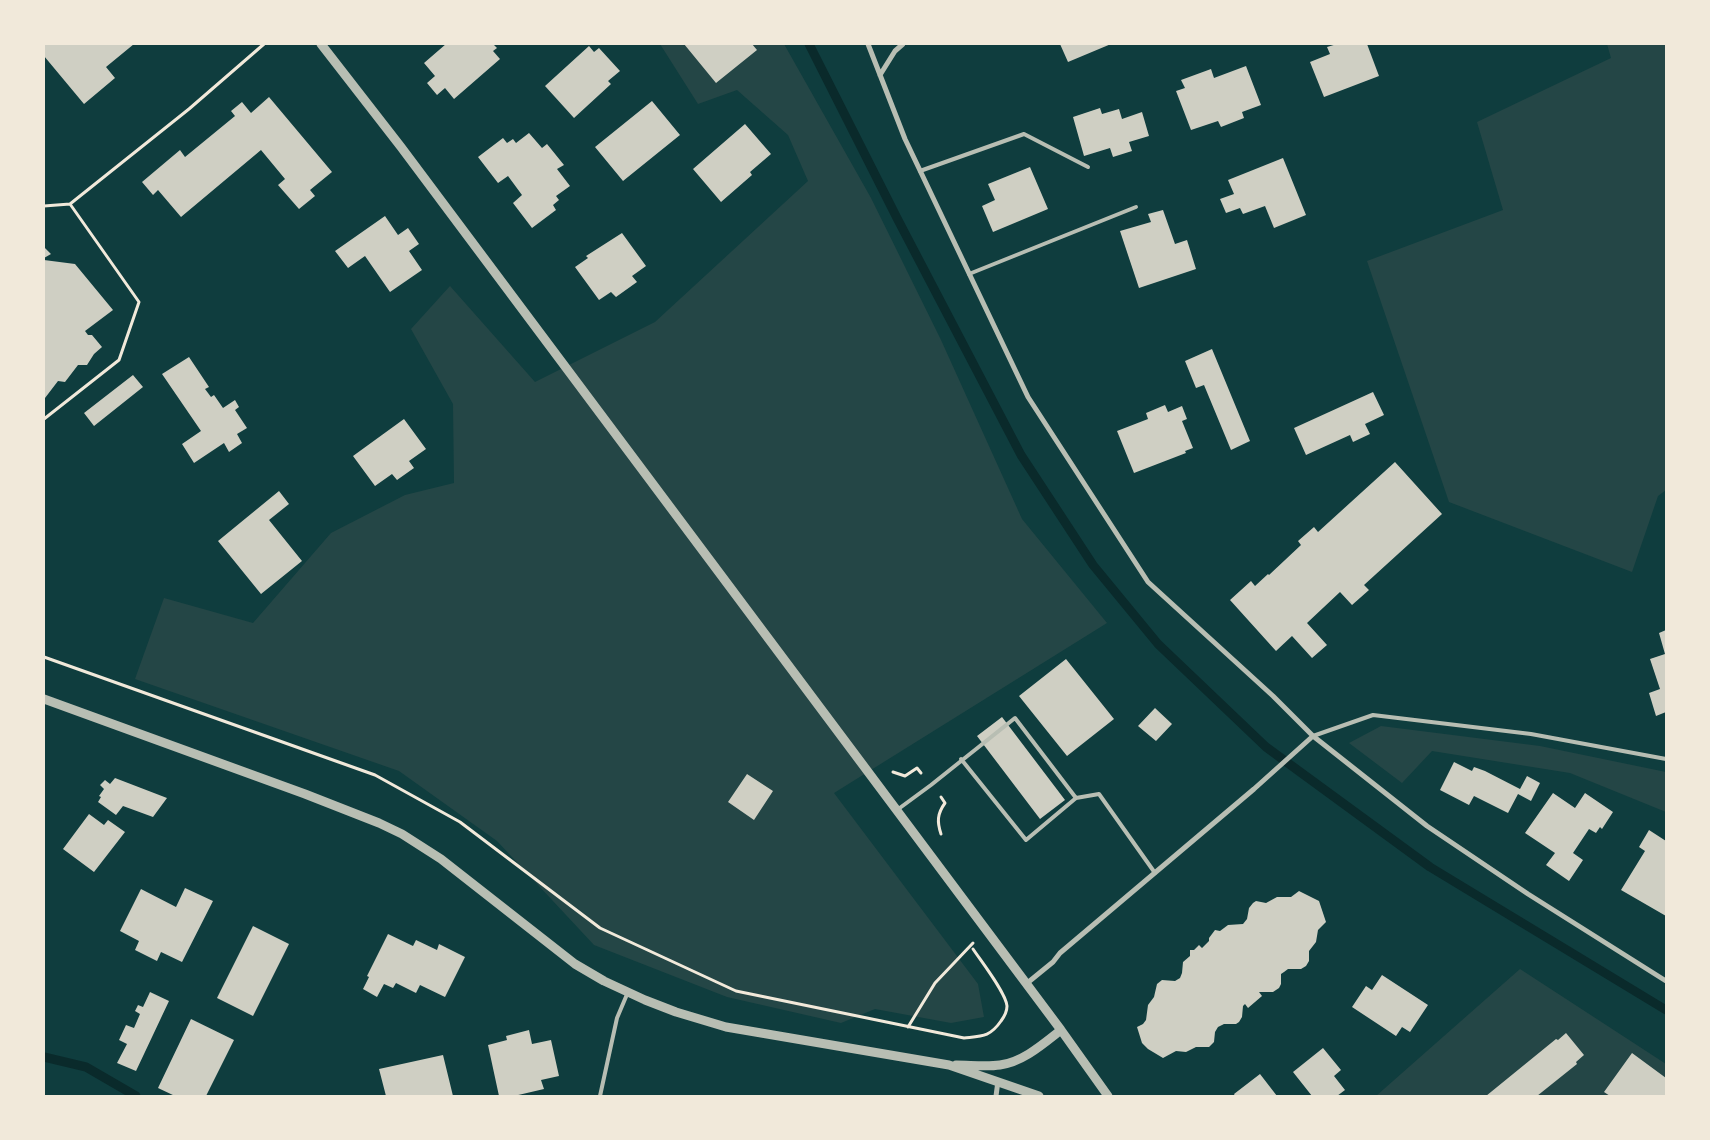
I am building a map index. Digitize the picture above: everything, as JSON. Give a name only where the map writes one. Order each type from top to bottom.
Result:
[{"type":"street","points":[[321,44],[401,147],[1061,1030],[1108,1096]]},
{"type":"street","points":[[868,44],[905,139],[1028,397],[1148,582],[1273,696],[1313,736],[1426,826],[1528,894],[1666,981]]},
{"type":"street","points":[[880,75],[895,51],[903,44]]},
{"type":"street","points":[[44,699],[296,790],[379,823],[418,844],[448,864],[575,964],[628,992],[668,1009],[726,1026],[949,1065],[1039,1096]]},
{"type":"street","points":[[1026,984],[1254,789],[1313,736]]},
{"type":"street","points":[[949,1065],[998,1066],[1010,1063],[1020,1059],[1061,1030]]},
{"type":"street","points":[[996,1096],[998,1081]]},
{"type":"lane","points":[[920,172],[1024,134],[1088,167]]},
{"type":"lane","points":[[969,274],[1136,206]]},
{"type":"lane","points":[[1313,736],[1374,715],[1531,734],[1666,759]]},
{"type":"lane","points":[[896,810],[931,785],[961,759],[1015,718],[1076,798]]},
{"type":"lane","points":[[961,759],[1026,840],[1076,798],[1099,794],[1155,873]]},
{"type":"lane","points":[[600,1096],[617,1018],[628,992]]},
{"type":"path","points":[[44,206],[70,204],[189,109],[264,44]]},
{"type":"path","points":[[44,419],[119,360],[139,302],[70,204]]},
{"type":"path","points":[[44,657],[374,775],[460,822],[600,928],[736,991],[908,1027],[964,1038],[991,1033],[1004,1017],[1007,1008],[1004,996],[970,945],[935,983],[908,1027]]},
{"type":"shaded area","points":[[660,44],[784,44],[871,198],[941,340],[1022,519],[1107,623],[834,793],[978,984],[984,1017],[951,1023],[875,1009],[841,1023],[727,997],[594,945],[497,841],[399,771],[135,679],[164,598],[253,623],[331,533],[405,495],[454,483],[453,404],[411,329],[450,286],[535,382],[655,322],[808,181],[788,135],[737,90],[698,104]]},
{"type":"shaded area","points":[[1607,44],[1666,44],[1666,490],[1658,496],[1632,572],[1449,502],[1367,261],[1503,210],[1477,122],[1611,58]]},
{"type":"shaded area","points":[[1381,726],[1540,746],[1666,772],[1666,812],[1570,773],[1432,751],[1402,783],[1349,743]]},
{"type":"shaded area","points":[[1520,969],[1666,1064],[1666,1096],[1376,1096]]},
{"type":"building","points":[[44,44],[134,44],[106,67],[115,78],[84,104],[44,56]]},
{"type":"building","points":[[446,44],[493,44],[497,48],[493,51],[500,59],[454,99],[445,88],[437,95],[427,83],[435,76],[424,63]]},
{"type":"building","points":[[684,44],[752,44],[757,50],[716,83]]},
{"type":"building","points":[[1060,44],[1111,44],[1068,62]]},
{"type":"building","points":[[1337,44],[1367,44],[1379,76],[1324,97],[1310,62],[1330,54],[1327,47]]},
{"type":"building","points":[[589,46],[594,52],[599,48],[620,71],[608,81],[611,84],[574,118],[545,86]]},
{"type":"building","points":[[1246,66],[1261,105],[1242,112],[1244,118],[1221,127],[1218,121],[1191,130],[1176,91],[1185,88],[1181,80],[1211,69],[1214,78]]},
{"type":"building","points":[[269,97],[332,172],[310,190],[315,196],[299,209],[278,185],[285,179],[261,150],[181,217],[158,190],[153,195],[142,182],[180,150],[185,157],[235,116],[231,111],[242,102],[251,113]]},
{"type":"building","points":[[652,101],[680,135],[623,181],[595,147]]},
{"type":"building","points":[[1100,108],[1102,114],[1119,109],[1122,119],[1142,112],[1149,136],[1129,142],[1132,151],[1113,157],[1110,148],[1084,156],[1073,117]]},
{"type":"building","points":[[745,124],[771,154],[750,172],[752,175],[721,202],[693,169]]},
{"type":"building","points":[[529,133],[542,148],[547,144],[564,165],[557,169],[570,186],[556,196],[559,200],[553,205],[556,210],[532,228],[513,203],[522,195],[508,176],[498,183],[478,157],[503,138],[507,143],[513,139],[516,143]]},
{"type":"building","points":[[1283,158],[1306,215],[1274,228],[1265,206],[1243,214],[1240,208],[1226,213],[1220,199],[1234,194],[1228,180]]},
{"type":"building","points":[[1030,167],[1048,209],[993,232],[982,206],[995,200],[988,184]]},
{"type":"building","points":[[1163,210],[1175,244],[1187,240],[1196,269],[1139,288],[1120,231],[1151,222],[1148,214]]},
{"type":"building","points":[[385,216],[398,235],[408,228],[419,244],[409,251],[422,270],[390,292],[365,256],[348,268],[335,251]]},
{"type":"building","points":[[622,233],[646,266],[632,276],[637,282],[616,297],[611,292],[599,300],[575,267],[588,258],[586,256]]},
{"type":"building","points":[[44,247],[51,254],[44,258]]},
{"type":"building","points":[[44,260],[75,264],[113,310],[85,331],[88,335],[92,335],[102,347],[94,354],[87,365],[78,365],[65,382],[58,381],[45,398],[44,398]]},
{"type":"building","points":[[1212,349],[1250,441],[1231,450],[1204,385],[1196,388],[1185,361]]},
{"type":"building","points":[[189,357],[209,387],[205,389],[211,397],[214,395],[223,408],[235,400],[239,407],[235,410],[247,428],[237,434],[242,443],[229,452],[224,443],[194,463],[182,444],[201,431],[162,374]]},
{"type":"building","points":[[133,375],[143,387],[94,426],[84,413]]},
{"type":"building","points":[[1373,392],[1384,415],[1365,424],[1370,434],[1353,442],[1350,435],[1306,455],[1294,428]]},
{"type":"building","points":[[1165,405],[1168,412],[1182,406],[1187,419],[1182,421],[1193,448],[1185,451],[1186,453],[1134,473],[1117,431],[1148,419],[1146,413]]},
{"type":"building","points":[[404,419],[426,449],[409,461],[414,468],[397,480],[392,474],[375,486],[353,456]]},
{"type":"building","points":[[1395,462],[1442,514],[1364,585],[1369,590],[1352,605],[1340,592],[1307,623],[1327,645],[1312,658],[1292,636],[1276,651],[1230,600],[1251,581],[1255,586],[1269,575],[1301,545],[1298,541],[1314,527],[1318,532]]},
{"type":"building","points":[[279,491],[289,504],[269,520],[302,561],[261,594],[218,541]]},
{"type":"building","points":[[1666,630],[1666,712],[1656,716],[1649,693],[1660,689],[1650,659],[1665,654],[1659,633]]},
{"type":"building","points":[[1066,659],[1114,719],[1067,756],[1019,696]]},
{"type":"building","points":[[1155,708],[1172,724],[1156,741],[1138,726]]},
{"type":"building","points":[[1002,717],[1065,800],[1040,819],[977,736]]},
{"type":"building","points":[[1454,762],[1472,771],[1474,767],[1485,771],[1520,789],[1527,776],[1540,783],[1531,801],[1518,794],[1508,813],[1474,796],[1469,805],[1440,790]]},
{"type":"building","points":[[747,774],[773,791],[754,820],[728,802]]},
{"type":"building","points":[[115,778],[167,798],[153,817],[123,806],[116,815],[98,802],[101,797],[99,796],[104,789],[100,785],[105,780],[110,784]]},
{"type":"building","points":[[1553,793],[1575,808],[1585,793],[1613,812],[1602,829],[1600,827],[1596,833],[1589,829],[1573,853],[1583,860],[1569,881],[1546,865],[1555,853],[1525,833]]},
{"type":"building","points":[[89,814],[104,825],[108,820],[125,832],[94,872],[63,849]]},
{"type":"building","points":[[1649,830],[1666,841],[1666,916],[1621,890],[1645,851],[1639,847]]},
{"type":"building","points":[[185,888],[213,901],[182,962],[161,952],[157,961],[135,950],[139,941],[120,931],[141,889],[176,907]]},
{"type":"building","points":[[1299,891],[1319,901],[1326,922],[1318,930],[1316,942],[1309,951],[1309,961],[1306,966],[1301,969],[1288,969],[1281,974],[1281,984],[1273,992],[1259,992],[1262,996],[1248,1008],[1245,1004],[1243,1006],[1242,1017],[1239,1022],[1236,1024],[1224,1024],[1218,1027],[1215,1032],[1214,1042],[1209,1047],[1196,1047],[1186,1052],[1176,1051],[1163,1058],[1148,1049],[1142,1043],[1137,1027],[1146,1020],[1148,1005],[1154,997],[1157,984],[1162,980],[1175,981],[1180,978],[1183,962],[1190,956],[1190,950],[1194,950],[1199,945],[1202,948],[1209,941],[1215,930],[1220,931],[1228,925],[1243,924],[1247,919],[1249,908],[1256,901],[1266,903],[1277,897],[1291,897]]},
{"type":"building","points":[[253,926],[289,944],[253,1016],[217,998]]},
{"type":"building","points":[[388,934],[413,946],[416,940],[437,950],[439,944],[465,957],[445,997],[420,985],[416,993],[396,983],[393,988],[384,984],[377,997],[363,989],[369,977],[367,976]]},
{"type":"building","points":[[1382,975],[1428,1005],[1410,1032],[1402,1027],[1396,1036],[1352,1007],[1366,986],[1372,990]]},
{"type":"building","points":[[150,992],[169,1001],[136,1071],[117,1063],[127,1044],[119,1040],[126,1025],[134,1028],[140,1014],[135,1011],[138,1005],[143,1007]]},
{"type":"building","points":[[191,1019],[234,1040],[206,1096],[175,1096],[158,1088]]},
{"type":"building","points":[[529,1030],[532,1044],[551,1040],[559,1076],[541,1080],[544,1089],[514,1096],[499,1096],[488,1045],[507,1040],[506,1036]]},
{"type":"building","points":[[1566,1033],[1584,1055],[1576,1062],[1577,1064],[1537,1096],[1486,1096],[1556,1039],[1558,1040]]},
{"type":"building","points":[[1323,1048],[1341,1070],[1334,1076],[1345,1090],[1337,1096],[1312,1096],[1293,1072]]},
{"type":"building","points":[[1632,1053],[1666,1078],[1666,1096],[1610,1096],[1604,1092]]},
{"type":"building","points":[[443,1055],[453,1096],[386,1096],[379,1069]]},
{"type":"building","points":[[1260,1074],[1277,1096],[1235,1096],[1234,1094]]},
{"type":"waterway","points":[[809,44],[898,220],[1021,455],[1093,565],[1158,644],[1266,747],[1430,867],[1666,1010]]},
{"type":"waterway","points":[[44,1057],[86,1067],[136,1096]]}]
